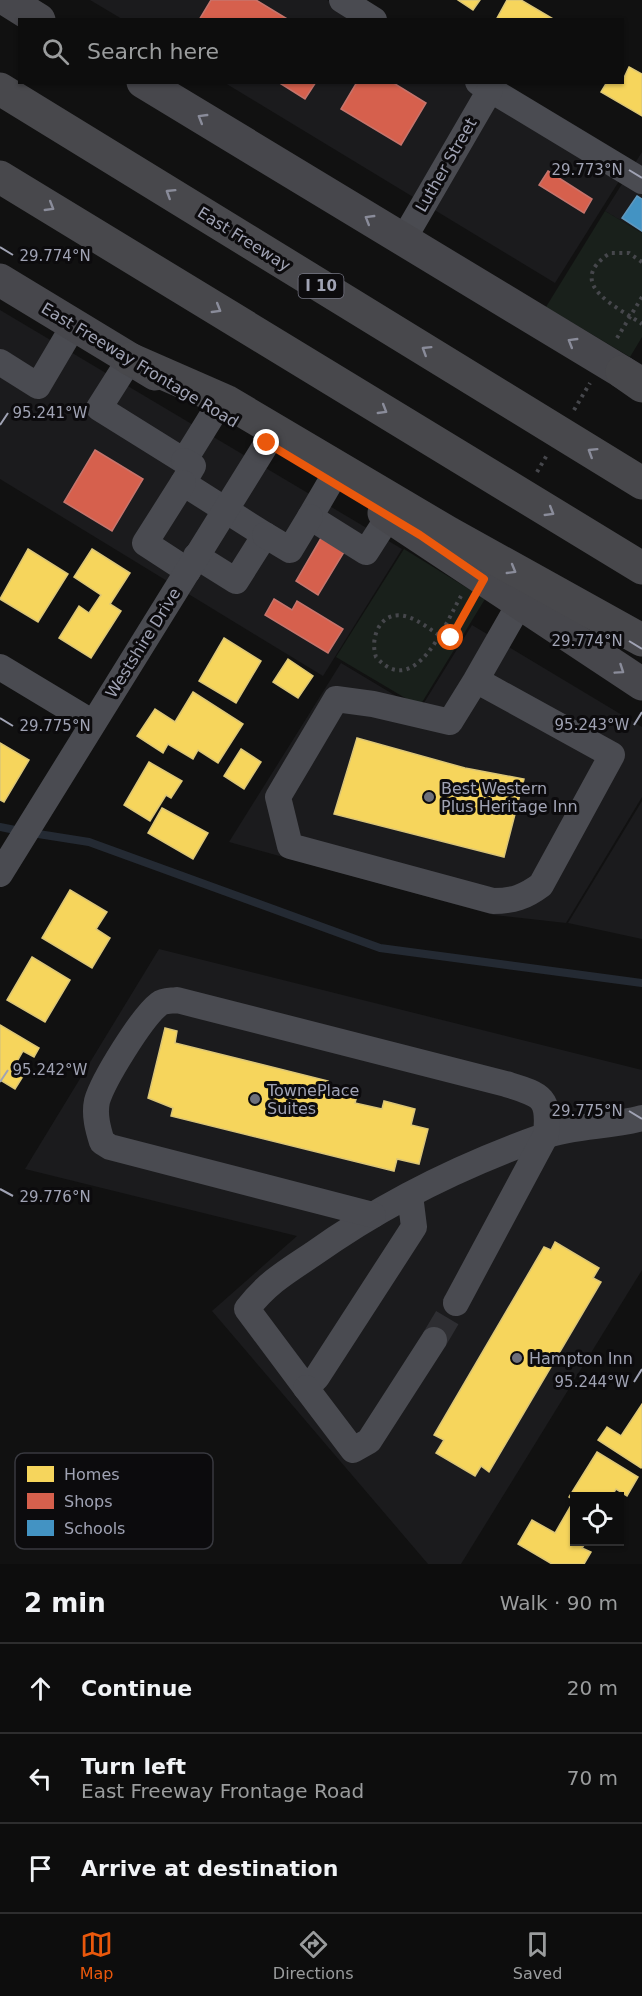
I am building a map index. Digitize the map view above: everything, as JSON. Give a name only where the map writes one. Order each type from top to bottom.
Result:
[{"type":"highway","name":"East Freeway","points":[[0,88],[642,483]]},
{"type":"highway","points":[[0,177],[642,568]]},
{"type":"highway","points":[[130,359],[226,401],[459,539],[642,640]]},
{"type":"main road","points":[[7,0],[40,12]]},
{"type":"main road","points":[[146,84],[635,381]]},
{"type":"main road","name":"East Freeway Frontage Road","points":[[0,280],[389,516],[642,684]]},
{"type":"street","points":[[342,0],[371,18]]},
{"type":"street","points":[[484,86],[632,176]]},
{"type":"street","name":"Luther Street","points":[[403,240],[484,86]]},
{"type":"street","points":[[0,362],[38,386],[74,325]]},
{"type":"street","points":[[130,359],[99,408],[183,472],[226,510],[264,535],[290,550],[331,481]]},
{"type":"street","points":[[215,411],[145,543],[236,581],[264,535]]},
{"type":"street","name":"Westshire Drive","points":[[0,874],[267,443]]},
{"type":"street","points":[[310,517],[366,552],[389,516]]},
{"type":"street","points":[[476,680],[612,754],[541,885],[529,894],[513,901],[493,902],[290,846],[278,797],[336,699],[373,704],[450,722],[520,603]]},
{"type":"street","points":[[0,667],[93,723]]},
{"type":"street","points":[[373,1215],[110,1147],[102,1142],[97,1125],[96,1103],[102,1087],[147,1016],[161,1002],[177,1000],[506,1084],[530,1092],[544,1101],[548,1112],[546,1135],[456,1303]]},
{"type":"street","points":[[434,1340],[369,1441],[353,1450],[248,1309],[264,1288],[346,1230],[432,1182],[546,1135],[623,1124],[642,1118]]},
{"type":"street","points":[[306,1388],[317,1377],[414,1227],[410,1195]]},
{"type":"path","points":[[642,262],[629,253],[610,253],[602,258],[593,274],[596,293],[642,324]]},
{"type":"path","points":[[425,657],[414,667],[404,670],[392,670],[384,666],[373,647],[376,629],[390,618],[408,617],[445,639],[451,638],[484,579]]},
{"type":"shaded area","points":[[90,0],[327,0],[357,18],[120,18]]},
{"type":"shaded area","points":[[227,84],[465,84],[621,178],[555,283]]},
{"type":"shaded area","points":[[642,152],[642,233],[605,211]]},
{"type":"shaded area","points":[[605,211],[642,233],[642,337],[630,357],[546,307]]},
{"type":"shaded area","points":[[0,310],[402,549],[323,676],[0,479]]},
{"type":"shaded area","points":[[404,549],[485,599],[421,704],[412,702],[336,657]]},
{"type":"shaded area","points":[[472,625],[642,727],[642,797],[566,923],[494,915],[229,842],[341,663],[411,705],[422,706]]},
{"type":"shaded area","points":[[642,801],[642,939],[568,923]]},
{"type":"shaded area","points":[[159,949],[642,1070],[642,1270],[461,1564],[428,1564],[212,1311],[297,1236],[25,1169]]},
{"type":"building: Homes","points":[[458,0],[480,0],[473,10]]},
{"type":"building: Homes","points":[[507,0],[521,0],[552,18],[497,18]]},
{"type":"building: Homes","points":[[629,67],[642,74],[642,116],[601,92],[606,84],[624,84]]},
{"type":"building: Homes","points":[[28,549],[68,574],[38,622],[0,599]]},
{"type":"building: Homes","points":[[92,549],[130,573],[110,604],[121,611],[91,658],[59,638],[79,606],[89,613],[101,595],[74,577]]},
{"type":"building: Homes","points":[[224,638],[261,661],[236,703],[199,681]]},
{"type":"building: Homes","points":[[288,659],[313,676],[298,698],[273,682]]},
{"type":"building: Homes","points":[[193,692],[243,724],[218,763],[198,750],[193,759],[168,744],[163,753],[137,736],[155,709],[175,722]]},
{"type":"building: Homes","name":"Best Western Plus Heritage Inn","points":[[357,738],[465,768],[524,779],[504,857],[334,814]]},
{"type":"building: Homes","points":[[0,743],[29,760],[4,802],[0,800]]},
{"type":"building: Homes","points":[[241,749],[261,762],[244,789],[224,776]]},
{"type":"building: Homes","points":[[149,762],[182,781],[171,798],[166,795],[150,821],[124,805]]},
{"type":"building: Homes","points":[[162,808],[208,833],[193,859],[148,833]]},
{"type":"building: Homes","points":[[70,890],[107,912],[96,929],[110,938],[92,968],[42,938]]},
{"type":"building: Homes","points":[[32,957],[70,980],[45,1022],[7,1000]]},
{"type":"building: Homes","points":[[0,1025],[39,1048],[34,1057],[23,1051],[14,1067],[25,1073],[15,1089],[0,1080]]},
{"type":"building: Homes","name":"TownePlace Suites","points":[[165,1028],[177,1031],[175,1043],[328,1081],[326,1088],[337,1095],[339,1088],[358,1092],[355,1103],[382,1109],[384,1101],[415,1109],[411,1125],[428,1129],[419,1164],[397,1159],[394,1171],[171,1116],[173,1108],[148,1098]]},
{"type":"building: Homes","name":"Hampton Inn","points":[[555,1242],[599,1268],[593,1278],[601,1282],[489,1472],[481,1466],[475,1476],[436,1453],[444,1440],[434,1435],[544,1247],[551,1250]]},
{"type":"building: Homes","points":[[642,1404],[641,1468],[598,1440],[607,1427],[621,1436]]},
{"type":"building: Homes","points":[[597,1452],[638,1477],[627,1496],[616,1489],[614,1492],[572,1492]]},
{"type":"building: Homes","points":[[570,1507],[570,1546],[583,1546],[582,1548],[591,1552],[584,1564],[552,1564],[518,1544],[532,1520],[555,1533]]},
{"type":"building: Shops","points":[[211,0],[256,0],[286,18],[200,18]]},
{"type":"building: Shops","points":[[281,84],[315,84],[305,99]]},
{"type":"building: Shops","points":[[356,84],[395,84],[426,103],[401,145],[341,109]]},
{"type":"building: Shops","points":[[548,171],[592,199],[584,213],[539,185]]},
{"type":"building: Shops","points":[[95,450],[143,479],[112,531],[64,502]]},
{"type":"building: Shops","points":[[321,538],[344,552],[318,595],[296,581]]},
{"type":"building: Shops","points":[[274,599],[292,610],[297,601],[343,629],[328,653],[265,615]]},
{"type":"building: Schools","points":[[637,196],[642,199],[642,231],[622,218]]},
{"type":"waterway","points":[[0,827],[20,831]]},
{"type":"waterway","points":[[32,833],[89,842],[380,948],[642,983]]},
{"type":"tunnel","points":[[434,1340],[456,1303]]},
{"type":"place","name":"Best Western Plus Heritage Inn","points":[[429,797]]},
{"type":"place","name":"TownePlace Suites","points":[[255,1099]]},
{"type":"place","name":"Hampton Inn","points":[[517,1358]]},
{"type":"route","points":[[267,443],[420,535],[484,579],[451,638]]}]
